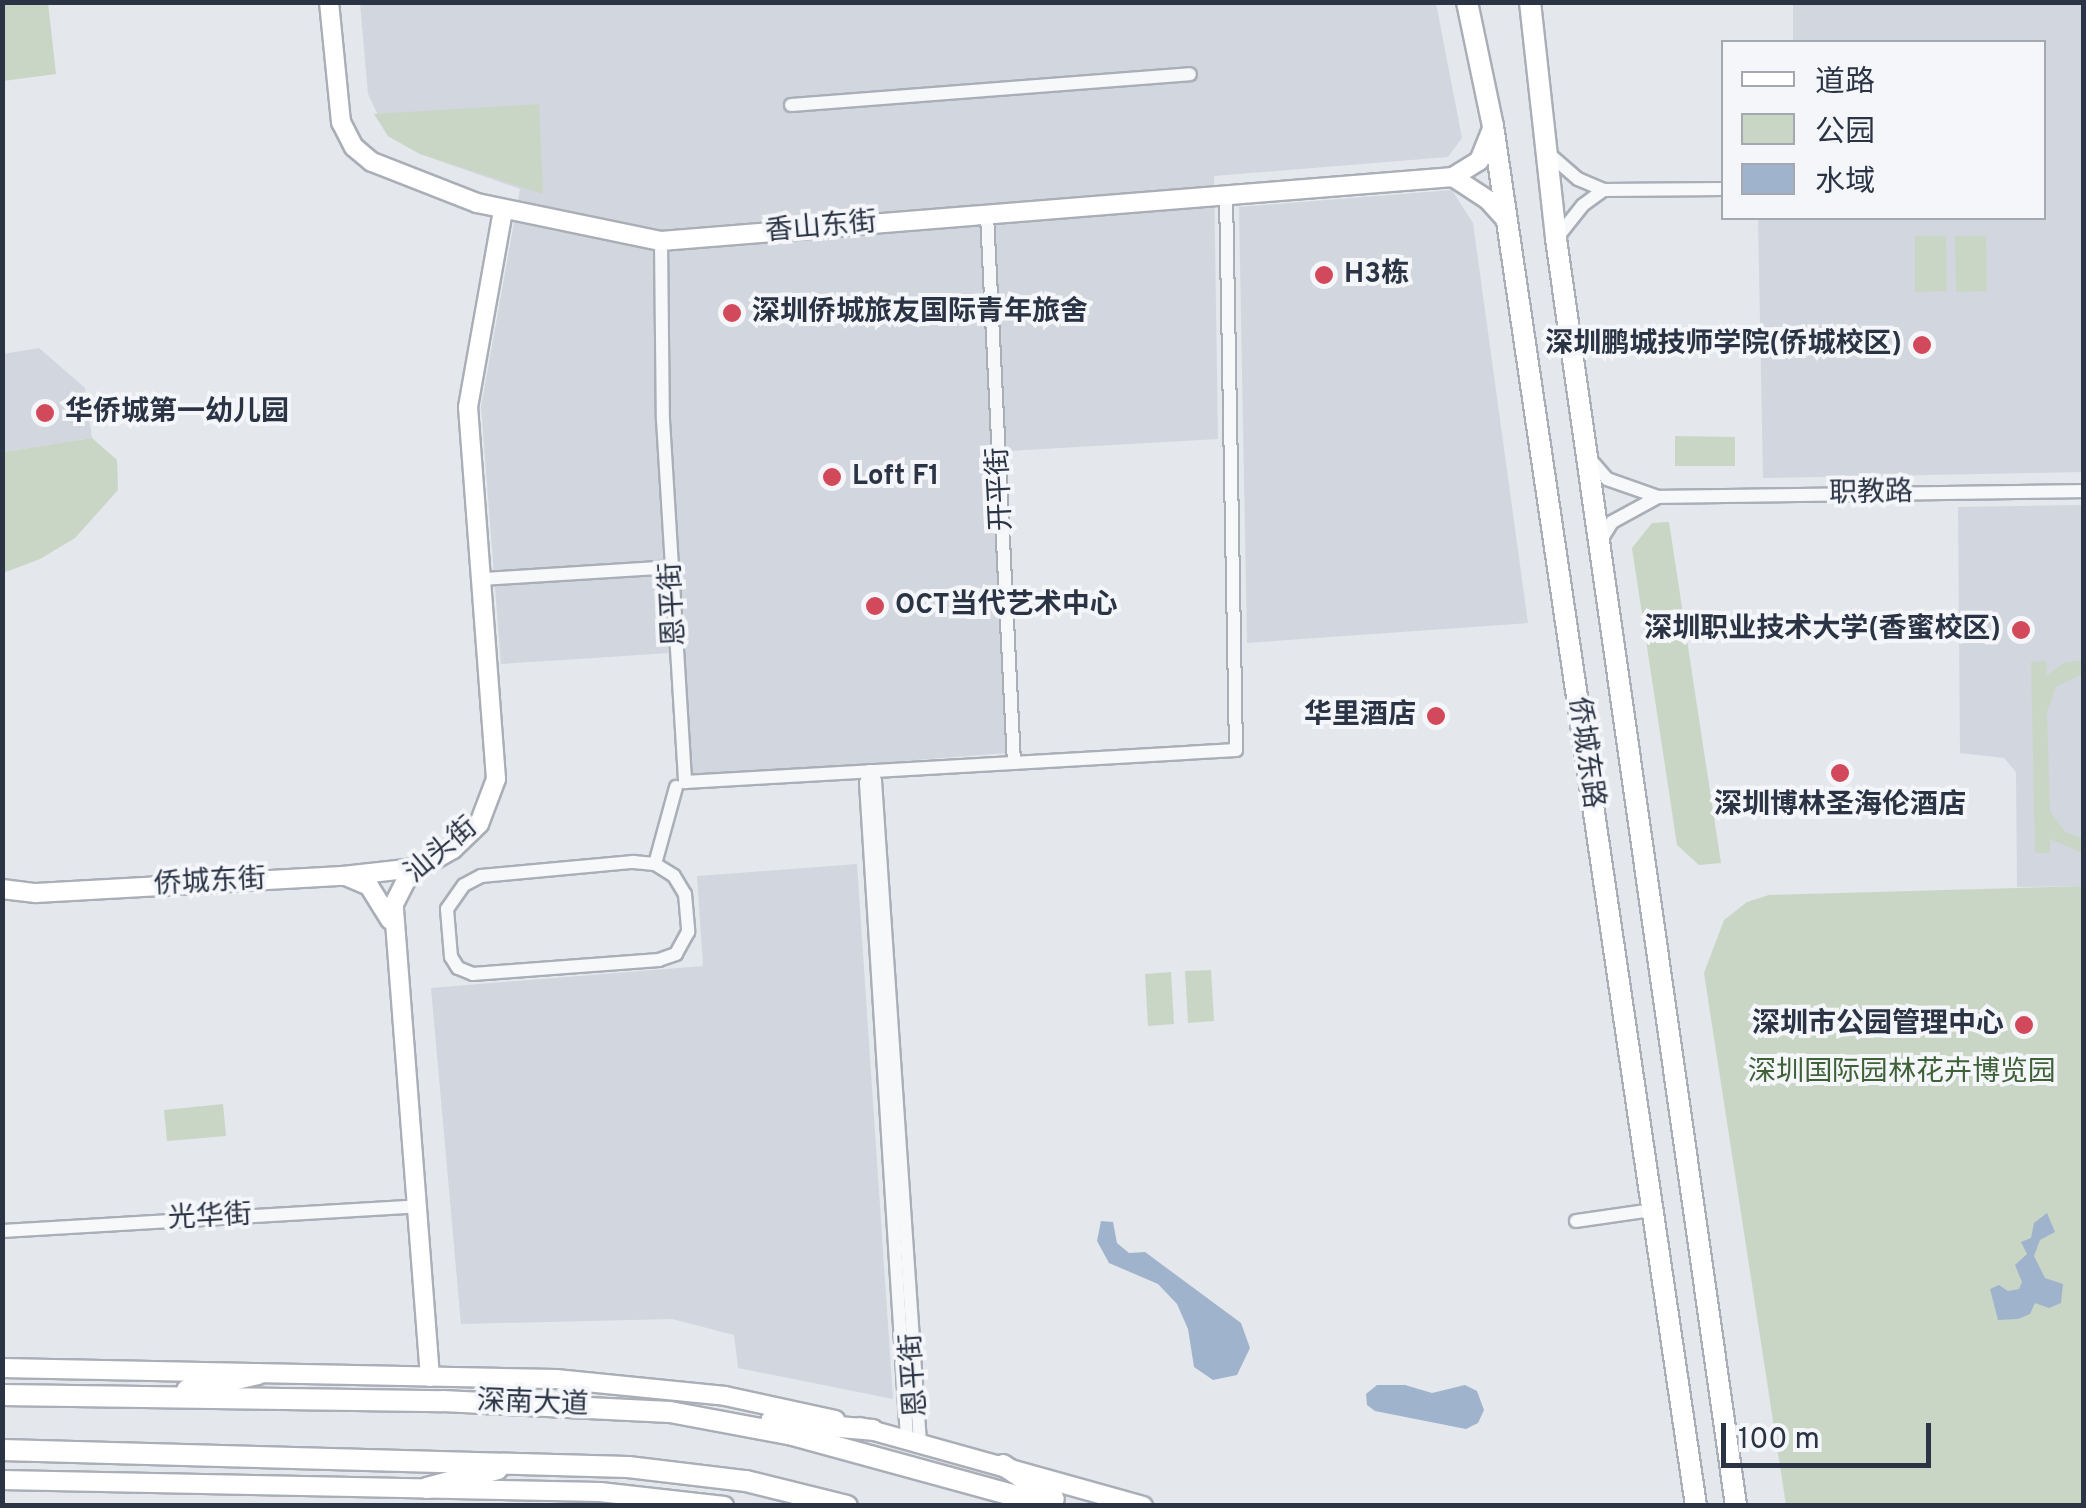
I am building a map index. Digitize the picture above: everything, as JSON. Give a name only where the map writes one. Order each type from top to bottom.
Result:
[{"type":"main road","name":"侨城东路","points":[[1467,2],[1493,126],[1693,1498]]},
{"type":"main road","name":"侨城东路","points":[[1530,2],[1556,239],[1736,1506]]},
{"type":"main road","points":[[153,1398],[258,1374]]},
{"type":"main road","name":"深南大道","points":[[2,1395],[562,1405],[736,1421],[1052,1506]]},
{"type":"main road","points":[[736,1421],[808,1422],[874,1430]]},
{"type":"main road","points":[[2,1450],[522,1462],[688,1472],[847,1506]]},
{"type":"main road","points":[[427,1488],[522,1462]]},
{"type":"main road","points":[[1002,1466],[1064,1506]]},
{"type":"street","name":"香山东街","points":[[328,2],[338,112],[354,146],[401,177],[503,210],[660,241],[1453,177]]},
{"type":"street","points":[[790,105],[1190,74]]},
{"type":"street","points":[[1493,126],[1479,161],[1453,177],[1488,200],[1507,221]]},
{"type":"street","points":[[1544,148],[1562,168],[1604,190],[1721,188]]},
{"type":"street","points":[[1556,239],[1583,205],[1604,190]]},
{"type":"street","points":[[660,798],[680,784],[1236,750],[1226,196]]},
{"type":"street","name":"汕头街","points":[[430,1377],[394,936],[397,892],[418,867],[468,836],[493,795],[497,761],[468,407],[503,210]]},
{"type":"street","name":"开平街","points":[[987,214],[1014,762]]},
{"type":"street","name":"恩平街","points":[[655,864],[680,784],[663,420],[660,241]]},
{"type":"street","name":"职教路","points":[[1587,456],[1607,479],[1658,497],[2084,491]]},
{"type":"street","name":"职教路","points":[[1599,542],[1612,522],[1658,497]]},
{"type":"street","points":[[482,579],[672,567]]},
{"type":"street","name":"恩平街","points":[[870,770],[875,781],[914,1440]]},
{"type":"street","points":[[633,862],[655,864],[674,876],[685,894],[688,932],[676,954],[659,960],[473,974],[458,968],[452,957],[447,909],[464,885],[481,876],[633,862]]},
{"type":"street","name":"侨城东街","points":[[2,889],[36,893],[343,876],[418,867]]},
{"type":"street","points":[[343,876],[362,881],[377,894],[394,936]]},
{"type":"street","name":"光华街","points":[[2,1230],[416,1206]]},
{"type":"street","points":[[1576,1220],[1652,1210]]},
{"type":"street","points":[[2,1368],[556,1379],[674,1389],[792,1409],[1144,1506]]},
{"type":"street","points":[[2,1480],[600,1492],[724,1506]]},
{"type":"shaded area","points":[[360,3],[1436,3],[1462,138],[1448,157],[1214,176],[1218,439],[991,452],[1007,753],[692,777],[685,652],[501,664],[481,407],[520,189],[420,154],[388,136],[368,94]]},
{"type":"shaded area","name":"深圳鹏城技师学院(侨城校区)","points":[[1793,3],[2083,3],[2083,472],[1763,478],[1758,220],[2046,220],[2046,40],[1793,40]]},
{"type":"shaded area","points":[[1452,190],[1473,223],[1528,623],[1247,643],[1239,207]]},
{"type":"shaded area","name":"华侨城第一幼儿园","points":[[39,348],[85,388],[92,438],[3,452],[3,354]]},
{"type":"shaded area","name":"深圳职业技术大学(香蜜校区)","points":[[2083,505],[2083,886],[2017,887],[2016,772],[2004,758],[1960,753],[1958,507]]},
{"type":"shaded area","points":[[857,864],[893,1399],[738,1368],[734,1335],[672,1319],[461,1324],[431,988],[703,966],[697,876]]},
{"type":"green space","points":[[2,3],[48,3],[56,74],[3,81]]},
{"type":"green space","points":[[539,104],[543,194],[420,154],[388,136],[374,114]]},
{"type":"green space","points":[[1915,236],[1946,236],[1947,291],[1915,292]]},
{"type":"green space","points":[[1955,236],[1986,236],[1987,291],[1956,292]]},
{"type":"green space","points":[[1675,436],[1735,437],[1735,466],[1675,466]]},
{"type":"green space","points":[[92,438],[117,460],[118,490],[75,538],[40,559],[3,573],[3,452]]},
{"type":"green space","points":[[1669,522],[1721,863],[1699,865],[1677,845],[1632,548],[1652,523]]},
{"type":"green space","points":[[2083,660],[2083,674],[2056,687],[2047,712],[2050,811],[2065,832],[2083,838],[2083,853],[2050,839],[2050,853],[2035,853],[2031,662],[2046,661],[2047,675],[2064,663]]},
{"type":"green space","name":"深圳国际园林花卉博览园","points":[[2083,886],[2083,1505],[1786,1505],[1704,973],[1724,920],[1747,902],[1769,895]]},
{"type":"green space","points":[[1211,970],[1214,1021],[1188,1023],[1185,971]]},
{"type":"green space","points":[[1171,972],[1174,1024],[1148,1026],[1145,974]]},
{"type":"green space","points":[[223,1104],[226,1136],[167,1141],[164,1110]]},
{"type":"water","points":[[2047,1213],[2055,1232],[2040,1240],[2034,1256],[2045,1278],[2063,1284],[2061,1303],[2049,1308],[2035,1303],[2030,1314],[1998,1320],[1990,1289],[1999,1285],[2008,1291],[2019,1289],[2022,1282],[2015,1265],[2027,1254],[2021,1242],[2031,1238],[2034,1223]]},
{"type":"water","points":[[1101,1221],[1113,1222],[1117,1243],[1129,1253],[1145,1252],[1241,1323],[1250,1348],[1237,1375],[1213,1380],[1194,1367],[1188,1329],[1177,1304],[1158,1284],[1109,1263],[1097,1241]]},
{"type":"water","points":[[1377,1385],[1405,1385],[1432,1393],[1465,1385],[1477,1391],[1484,1410],[1478,1423],[1466,1429],[1375,1411],[1367,1405],[1366,1394]]},
{"type":"place","name":"H3栋","points":[[1324,275]]},
{"type":"place","name":"深圳侨城旅友国际青年旅舍","points":[[732,313]]},
{"type":"place","name":"深圳鹏城技师学院(侨城校区)","points":[[1922,345]]},
{"type":"place","name":"华侨城第一幼儿园","points":[[45,413]]},
{"type":"place","name":"Loft F1","points":[[832,477]]},
{"type":"place","name":"OCT当代艺术中心","points":[[875,606]]},
{"type":"place","name":"深圳职业技术大学(香蜜校区)","points":[[2021,630]]},
{"type":"place","name":"华里酒店","points":[[1436,716]]},
{"type":"place","name":"深圳博林圣海伦酒店","points":[[1840,773]]},
{"type":"place","name":"深圳市公园管理中心","points":[[2024,1025]]}]
